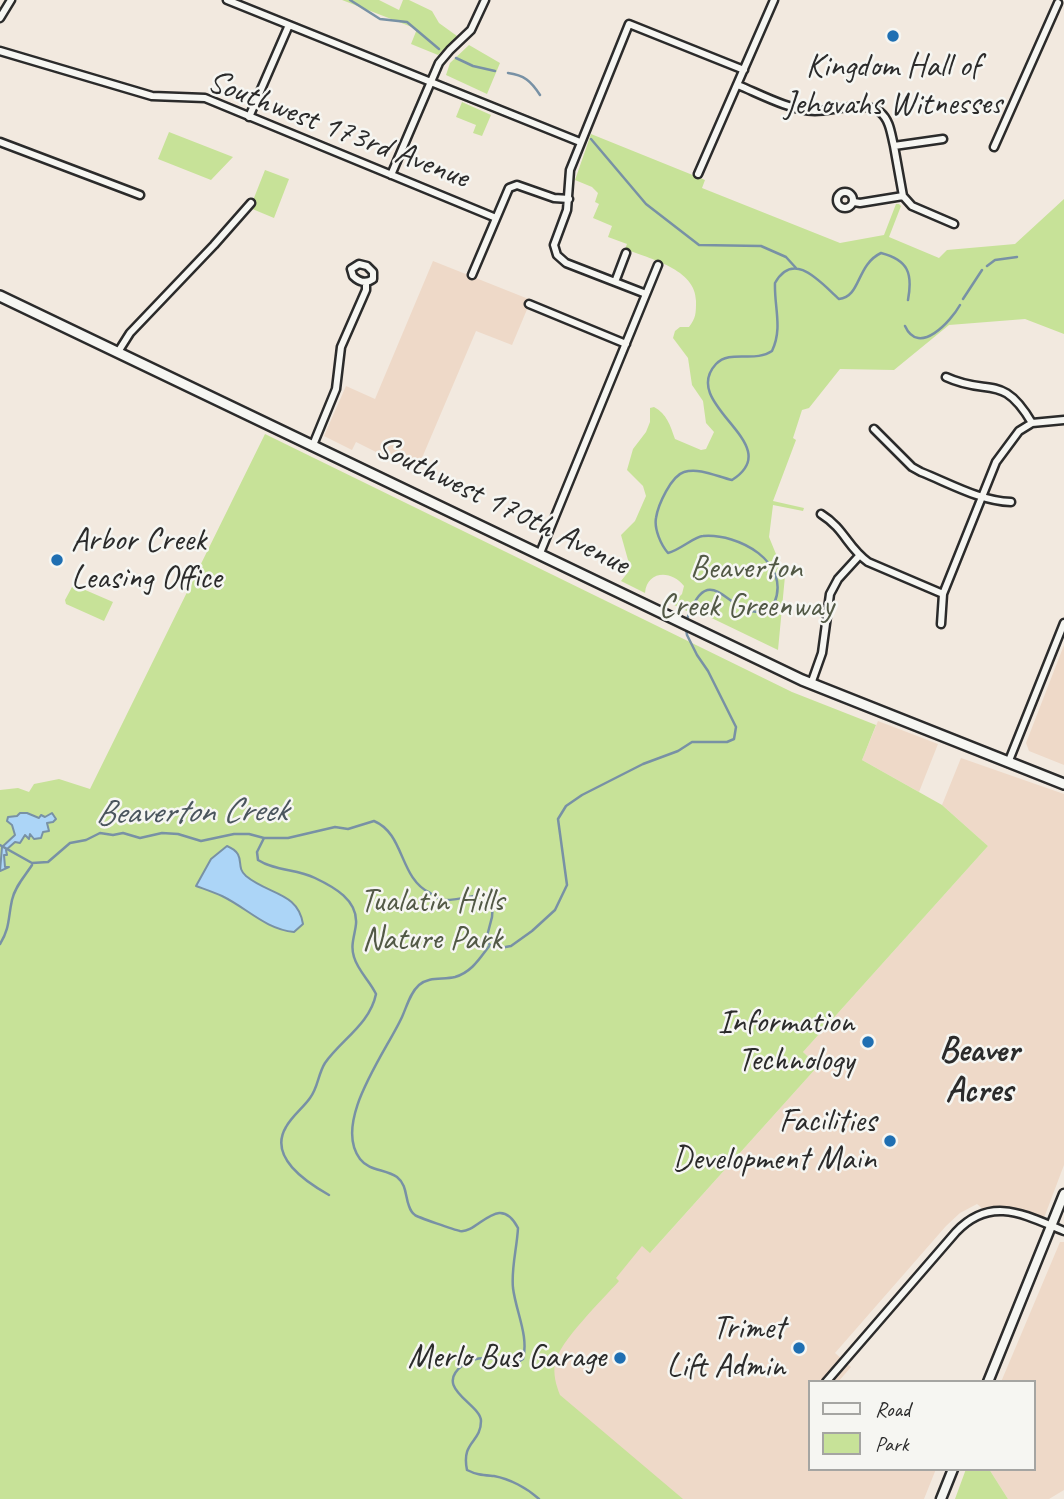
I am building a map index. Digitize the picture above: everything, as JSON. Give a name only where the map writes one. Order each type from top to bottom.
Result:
[{"type":"main road","name":"Southwest 170th Avenue","points":[[0,296],[811,684],[1064,784]]},
{"type":"street","points":[[0,18],[11,0]]},
{"type":"street","points":[[227,0],[580,142]]},
{"type":"street","points":[[391,175],[431,80],[450,50],[471,30],[485,0]]},
{"type":"street","points":[[698,174],[774,0]]},
{"type":"street","points":[[1058,1],[1064,11]]},
{"type":"street","points":[[994,147],[1058,1]]},
{"type":"street","points":[[646,294],[566,262],[557,255],[554,245],[569,199],[570,170],[629,24],[744,70]]},
{"type":"street","points":[[249,117],[289,25]]},
{"type":"street","name":"Southwest 173rd Avenue","points":[[0,51],[152,96],[205,98],[496,218],[506,192],[513,185],[554,198],[569,199]]},
{"type":"street","points":[[738,85],[801,110],[823,111],[868,106],[879,111],[888,120],[903,196],[912,206],[954,224]]},
{"type":"street","points":[[894,146],[943,139]]},
{"type":"street","points":[[0,142],[140,195]]},
{"type":"street","points":[[854,202],[903,196]]},
{"type":"street","points":[[118,352],[130,333],[251,203]]},
{"type":"street","points":[[472,275],[496,218]]},
{"type":"street","points":[[615,282],[626,253]]},
{"type":"street","points":[[540,553],[658,265]]},
{"type":"street","points":[[313,445],[336,389],[341,347],[366,290],[366,282]]},
{"type":"street","points":[[529,304],[626,344]]},
{"type":"street","points":[[946,377],[960,383],[1010,393],[1021,404],[1032,424]]},
{"type":"street","points":[[941,624],[943,593],[996,462],[1019,430],[1032,424],[1064,420]]},
{"type":"street","points":[[874,429],[912,467],[983,496],[1011,502]]},
{"type":"street","points":[[821,514],[836,523],[859,556],[883,569],[943,593]]},
{"type":"street","points":[[811,684],[822,653],[830,594],[838,579],[859,556]]},
{"type":"street","points":[[1008,763],[1064,623]]},
{"type":"street","points":[[989,1380],[1064,1194]]},
{"type":"street","points":[[828,1380],[965,1223],[983,1213],[1009,1211],[1064,1231]]},
{"type":"street","points":[[941,1499],[952,1471]]},
{"type":"shaded area","points":[[433,261],[531,300],[512,345],[476,331],[416,472],[356,442],[352,450],[324,436],[346,386],[375,399]]},
{"type":"shaded area","points":[[1064,645],[1064,765],[1029,751],[1026,743]]},
{"type":"shaded area","points":[[878,721],[938,744],[919,792],[862,760]]},
{"type":"shaded area","points":[[961,758],[1064,794],[1064,1165],[1044,1218],[1011,1207],[984,1210],[977,1204],[960,1213],[835,1353],[851,1367],[840,1380],[808,1380],[808,1471],[935,1471],[924,1499],[672,1499],[520,1367],[635,1239],[651,1252],[818,1066],[803,1052],[988,846],[942,805]]},
{"type":"shaded area","points":[[1060,1242],[1064,1242],[1064,1490],[1049,1499],[1008,1499],[990,1471],[1036,1471],[1036,1380],[1002,1380]]},
{"type":"green space","points":[[342,0],[379,0],[399,10],[403,0],[409,0],[432,11],[439,23],[457,36],[438,55],[411,44],[417,29]]},
{"type":"green space","points":[[469,45],[500,63],[487,94],[446,75],[450,63]]},
{"type":"green space","points":[[462,102],[491,115],[482,136],[473,133],[476,125],[456,117]]},
{"type":"green space","points":[[169,132],[233,157],[211,180],[158,159]]},
{"type":"green space","name":"Beaverton Creek Greenway","points":[[591,134],[705,180],[702,188],[840,243],[884,235],[896,204],[899,204],[901,206],[889,237],[939,258],[947,250],[1015,244],[1064,199],[1064,334],[1025,319],[949,325],[894,370],[840,369],[809,408],[802,410],[793,438],[796,440],[773,501],[804,508],[803,511],[773,505],[769,537],[785,576],[778,650],[695,610],[693,614],[672,604],[682,594],[684,586],[673,577],[655,576],[647,585],[645,593],[621,581],[630,567],[621,535],[635,521],[646,496],[643,486],[627,470],[633,449],[650,422],[650,408],[654,407],[665,417],[675,439],[701,450],[706,449],[714,432],[706,423],[703,401],[692,385],[688,358],[673,338],[675,331],[680,327],[689,327],[694,318],[694,290],[680,273],[658,261],[625,249],[627,244],[608,237],[612,226],[593,218],[599,204],[595,202],[598,193],[592,187],[575,180]]},
{"type":"green space","points":[[265,170],[289,179],[274,218],[250,208]]},
{"type":"green space","name":"Tualatin Hills Nature Park","points":[[265,434],[792,692],[876,725],[862,760],[942,805],[988,846],[803,1052],[818,1066],[650,1253],[642,1246],[616,1278],[619,1281],[558,1354],[554,1371],[560,1395],[683,1499],[0,1499],[0,790],[18,788],[29,792],[34,784],[59,779],[90,789]]},
{"type":"green space","points":[[76,586],[113,602],[104,621],[66,604],[65,600],[72,587]]},
{"type":"green space","points":[[965,1471],[990,1471],[1008,1499],[955,1499]]},
{"type":"water","points":[[20,813],[39,818],[52,813],[56,819],[47,823],[49,831],[43,832],[41,838],[34,839],[30,834],[29,839],[25,835],[20,843],[15,842],[6,850],[5,867],[9,867],[0,871],[2,847],[15,835],[12,825],[7,821],[8,817]]},
{"type":"water","points":[[227,846],[237,853],[246,876],[295,906],[303,924],[294,932],[274,927],[222,896],[196,886],[211,859]]},
{"type":"waterway","points":[[350,0],[380,19],[407,22],[439,49]]},
{"type":"waterway","points":[[456,58],[473,66],[495,71]]},
{"type":"waterway","points":[[508,73],[527,79],[540,95]]},
{"type":"waterway","points":[[591,139],[646,204],[699,245],[761,246],[786,257],[796,268]]},
{"type":"waterway","name":"Beaverton Creek","points":[[686,622],[696,600],[705,591],[715,591],[747,610],[760,611],[774,604],[778,589],[769,563],[746,545],[717,536],[703,536],[668,553],[657,532],[659,506],[670,485],[679,475],[696,471],[732,480],[746,466],[748,452],[742,438],[710,394],[708,379],[716,364],[728,357],[758,356],[772,351],[778,326],[775,283],[782,273],[790,269],[807,272],[839,299],[851,293],[867,265],[881,253],[897,260],[906,269],[910,282],[908,300]]},
{"type":"waterway","name":"Beaverton Creek","points":[[987,266],[995,260],[1017,257]]},
{"type":"waterway","name":"Beaverton Creek","points":[[963,299],[982,270]]},
{"type":"waterway","name":"Beaverton Creek","points":[[905,326],[911,335],[926,337],[942,327],[960,305]]},
{"type":"waterway","name":"Beaverton Creek","points":[[490,945],[500,948],[511,946],[555,910],[567,885],[558,819],[566,806],[643,764],[678,751],[692,742],[727,742],[734,739],[736,727],[686,629]]},
{"type":"waterway","name":"Beaverton Creek","points":[[32,863],[48,862],[70,843],[86,840],[100,833],[123,833],[140,838],[162,833],[178,834],[201,841],[234,834],[288,838],[335,827],[348,829],[374,821],[384,827],[391,836],[420,886],[445,900],[484,894],[493,902],[486,940],[490,945]]},
{"type":"waterway","points":[[264,838],[257,852],[258,860],[315,878],[337,890],[349,901],[356,916],[354,957],[376,994],[368,1014],[325,1063],[313,1094],[288,1123],[282,1138],[282,1148],[292,1167],[329,1195]]},
{"type":"waterway","points":[[0,845],[32,863]]},
{"type":"waterway","name":"Beaverton Creek","points":[[0,944],[7,928],[13,895],[32,865]]},
{"type":"waterway","points":[[490,945],[466,972],[455,977],[427,980],[413,992],[357,1107],[352,1126],[353,1144],[364,1163],[393,1174],[400,1180],[410,1208],[417,1216],[460,1231],[474,1227],[496,1213],[503,1213],[511,1218],[518,1228],[513,1280],[523,1333],[523,1359],[515,1364],[488,1358],[475,1359],[463,1365],[455,1373],[453,1381],[455,1388],[474,1408],[481,1421],[478,1434],[467,1453],[467,1470],[512,1482],[539,1499]]},
{"type":"place","name":"Kingdom Hall of Jehovahs Witnesses","points":[[893,36]]},
{"type":"place","name":"Arbor Creek Leasing Office","points":[[57,560]]},
{"type":"place","name":"Information Technology","points":[[868,1042]]},
{"type":"place","name":"Facilities Development Main","points":[[890,1141]]},
{"type":"place","name":"Trimet Lift Admin","points":[[799,1348]]},
{"type":"place","name":"Merlo Bus Garage","points":[[620,1358]]},
{"type":"district","name":"Beaver Acres","points":[[979,1072]]}]
